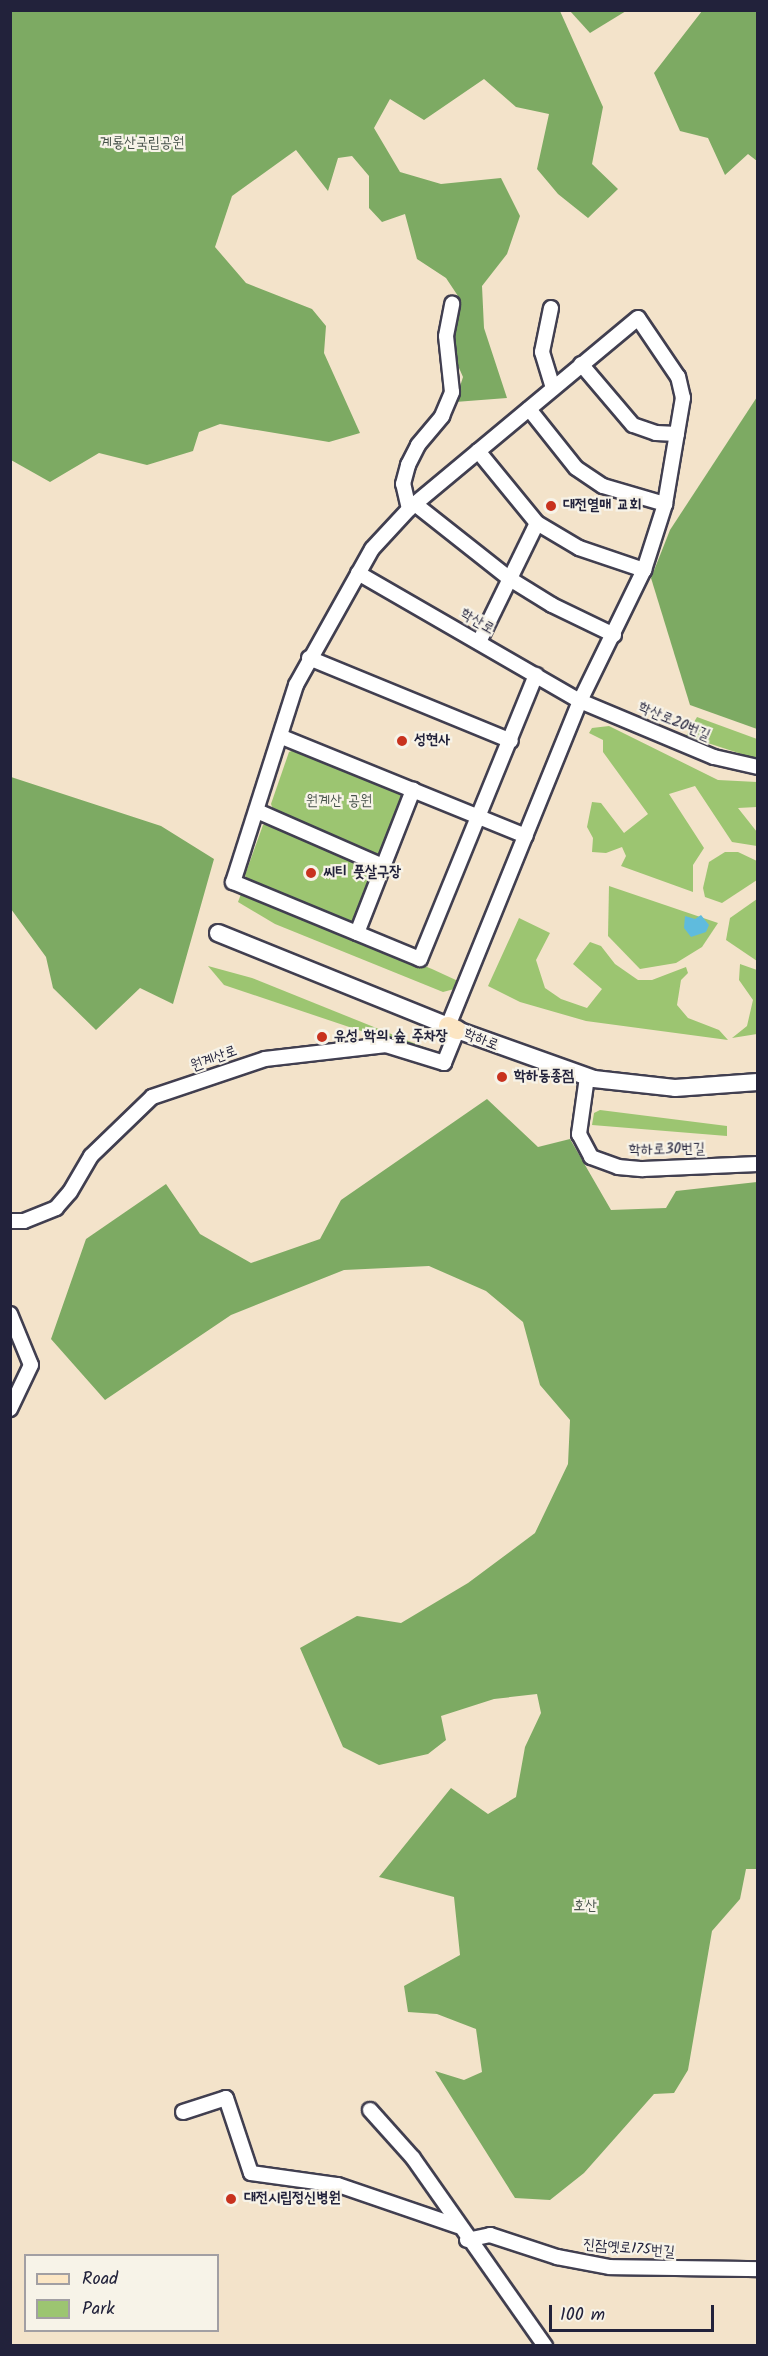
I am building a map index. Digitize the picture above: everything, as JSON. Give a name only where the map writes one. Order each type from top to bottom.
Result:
[{"type":"street","points":[[452,304],[446,336],[452,392],[442,416],[418,445],[408,465],[403,484],[412,506],[510,579],[552,605],[614,635]]},
{"type":"street","points":[[551,308],[542,352],[553,388]]},
{"type":"street","points":[[453,1028],[580,701],[644,570],[665,504],[683,398],[678,377],[638,318],[412,506],[372,549],[309,658],[296,685],[282,737],[266,766],[257,811],[233,882],[420,959],[481,817],[536,675]]},
{"type":"street","points":[[581,364],[633,425],[656,433],[677,434]]},
{"type":"street","points":[[529,409],[576,468],[603,486],[665,504]]},
{"type":"street","points":[[478,451],[537,523],[579,548],[644,570]]},
{"type":"street","points":[[479,642],[537,523]]},
{"type":"street","name":"학산로","points":[[357,573],[580,701]]},
{"type":"street","points":[[309,658],[511,741]]},
{"type":"street","name":"학산로20번길","points":[[580,701],[714,757],[758,767]]},
{"type":"street","points":[[282,737],[526,836]]},
{"type":"street","points":[[357,933],[413,790]]},
{"type":"street","points":[[257,811],[383,866]]},
{"type":"street","name":"학하로","points":[[218,933],[453,1028],[587,1077],[675,1088],[758,1082]]},
{"type":"street","name":"원계산로","points":[[11,1220],[24,1221],[56,1208],[70,1192],[91,1156],[152,1097],[265,1059],[386,1045],[444,1063],[453,1028]]},
{"type":"street","name":"학하로30번길","points":[[587,1077],[579,1134],[591,1157],[618,1167],[758,1164]]},
{"type":"street","points":[[10,1314],[31,1365],[10,1409]]},
{"type":"street","points":[[183,2112],[226,2098],[250,2173],[338,2185],[458,2226]]},
{"type":"street","points":[[370,2110],[413,2158],[458,2226],[545,2346]]},
{"type":"street","name":"진잠옛로175번길","points":[[468,2240],[490,2235],[557,2257],[610,2267],[758,2269]]},
{"type":"green space","name":"계룡산국립공원","points":[[11,11],[560,11],[603,107],[592,164],[618,189],[588,218],[558,194],[537,169],[549,114],[516,107],[484,79],[424,120],[390,99],[374,128],[400,172],[441,184],[501,178],[520,216],[507,254],[482,286],[484,328],[507,398],[455,402],[463,377],[452,352],[458,296],[446,278],[417,259],[405,214],[382,222],[369,208],[369,176],[352,156],[338,158],[328,191],[296,150],[232,196],[215,247],[246,283],[312,309],[326,326],[324,353],[360,433],[329,442],[220,424],[199,432],[193,451],[147,465],[99,453],[50,482],[11,460]]},
{"type":"green space","points":[[570,11],[626,11],[590,33]]},
{"type":"green space","points":[[702,11],[757,11],[757,161],[748,154],[725,175],[708,138],[680,131],[654,73]]},
{"type":"green space","points":[[757,397],[757,729],[690,705],[651,578],[670,530]]},
{"type":"green space","points":[[697,717],[757,739],[757,759],[686,736]]},
{"type":"green space","points":[[609,726],[718,780],[757,782],[757,807],[738,808],[757,832],[757,846],[732,842],[695,786],[669,794],[704,848],[693,865],[693,892],[621,866],[626,856],[622,847],[606,853],[592,852],[593,838],[587,827],[592,802],[601,803],[624,833],[648,814],[603,752],[603,740],[589,733],[592,728]]},
{"type":"green space","name":"원계산 공원","points":[[297,749],[406,793],[380,855],[274,812],[271,804],[289,752]]},
{"type":"green space","points":[[11,777],[161,826],[214,859],[173,1004],[140,988],[96,1030],[53,988],[46,957],[11,909]]},
{"type":"green space","name":"씨티 풋살구장","points":[[270,823],[376,867],[357,922],[351,926],[248,882],[245,875],[263,825]]},
{"type":"green space","points":[[725,852],[738,852],[757,861],[757,880],[722,903],[705,897],[703,888],[709,862]]},
{"type":"green space","points":[[609,886],[718,923],[702,947],[676,963],[640,969],[608,936]]},
{"type":"green space","points":[[241,894],[432,969],[458,981],[458,988],[443,992],[275,924],[238,902]]},
{"type":"green space","points":[[757,899],[757,961],[726,940],[730,918]]},
{"type":"green space","points":[[519,918],[550,933],[536,960],[545,988],[561,999],[587,1008],[602,989],[573,964],[590,942],[601,946],[615,964],[638,980],[652,980],[686,967],[688,973],[681,980],[677,1005],[688,1018],[719,1030],[728,1040],[586,1021],[520,1002],[488,986]]},
{"type":"green space","points":[[740,964],[757,970],[757,1034],[732,1038],[747,1026],[753,1000],[739,980]]},
{"type":"green space","points":[[208,966],[252,978],[436,1052],[379,1037],[224,985]]},
{"type":"green space","name":"호산","points":[[487,1099],[538,1147],[570,1139],[611,1210],[666,1208],[676,1191],[757,1182],[757,1869],[746,1869],[740,1899],[712,1931],[688,2070],[674,2093],[654,2094],[584,2173],[550,2200],[515,2198],[435,2071],[464,2080],[482,2072],[476,2029],[437,2014],[408,2012],[404,1986],[460,1955],[454,1897],[379,1877],[451,1788],[488,1814],[516,1797],[525,1747],[541,1713],[537,1694],[494,1699],[441,1716],[446,1740],[428,1754],[379,1765],[343,1747],[300,1648],[357,1616],[401,1623],[468,1583],[535,1533],[568,1464],[570,1420],[540,1385],[523,1322],[486,1291],[429,1266],[344,1270],[231,1315],[105,1400],[51,1339],[86,1239],[166,1184],[200,1234],[251,1263],[320,1239],[341,1200]]},
{"type":"green space","points":[[600,1110],[727,1126],[727,1136],[592,1125],[594,1113]]},
{"type":"water","points":[[701,915],[709,925],[706,932],[691,937],[684,928],[685,916],[695,919]]},
{"type":"place","name":"대전열매 교회","points":[[551,506]]},
{"type":"place","name":"성현사","points":[[402,741]]},
{"type":"place","name":"씨티 풋살구장","points":[[311,873]]},
{"type":"place","name":"유성 학의 숲 주차장","points":[[322,1037]]},
{"type":"place","name":"학하동종점","points":[[502,1077]]},
{"type":"place","name":"대전시립정신병원","points":[[231,2199]]}]
